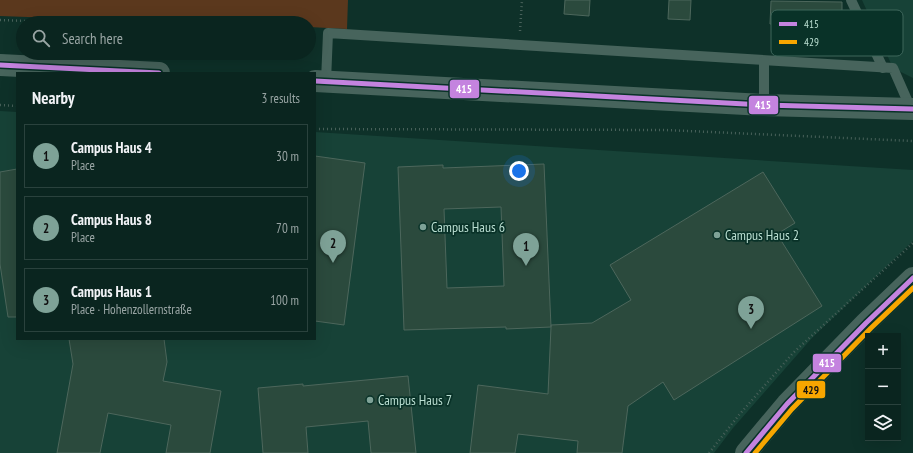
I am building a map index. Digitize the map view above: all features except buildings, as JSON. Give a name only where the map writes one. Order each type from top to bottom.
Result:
[{"type":"main road","points":[[0,65],[139,72]]},
{"type":"main road","points":[[320,81],[764,105],[912,109]]},
{"type":"main road","points":[[747,451],[787,404],[866,323],[913,278]]},
{"type":"lane","points":[[851,0],[856,10]]},
{"type":"lane","points":[[320,81],[328,33],[893,68],[912,109]]},
{"type":"lane","points":[[877,56],[882,68]]},
{"type":"lane","points":[[764,61],[764,105]]},
{"type":"path","points":[[520,46],[522,0]]},
{"type":"path","points":[[0,20],[16,21]]},
{"type":"path","points":[[0,105],[16,106]]},
{"type":"path","points":[[316,129],[666,130],[913,141]]},
{"type":"path","points":[[709,453],[739,414],[793,353],[913,243]]},
{"type":"shaded area","points":[[0,0],[348,0],[347,29],[316,27],[316,16],[0,16]]},
{"type":"shaded area","points":[[862,0],[913,0],[913,78],[893,68],[888,56],[903,56],[903,10],[867,10]]},
{"type":"shaded area","points":[[0,111],[16,112],[16,340],[316,340],[316,132],[913,170],[913,241],[812,338],[733,428],[714,453],[0,453]]},
{"type":"transit line","name":"415","points":[[0,65],[139,72]]},
{"type":"transit line","name":"415","points":[[316,81],[764,105],[913,109]]},
{"type":"transit line","name":"415","points":[[746,453],[787,404],[866,323],[913,278]]},
{"type":"transit line","name":"429","points":[[755,453],[792,409],[871,328],[913,288]]},
{"type":"place","name":"Campus Haus 6","points":[[423,227]]},
{"type":"place","name":"Campus Haus 2","points":[[717,235]]},
{"type":"place","name":"Campus Haus 8","points":[[333,263]]},
{"type":"place","name":"Campus Haus 4","points":[[526,266]]},
{"type":"place","name":"Campus Haus 1","points":[[751,329]]},
{"type":"place","name":"Campus Haus 7","points":[[370,400]]}]
